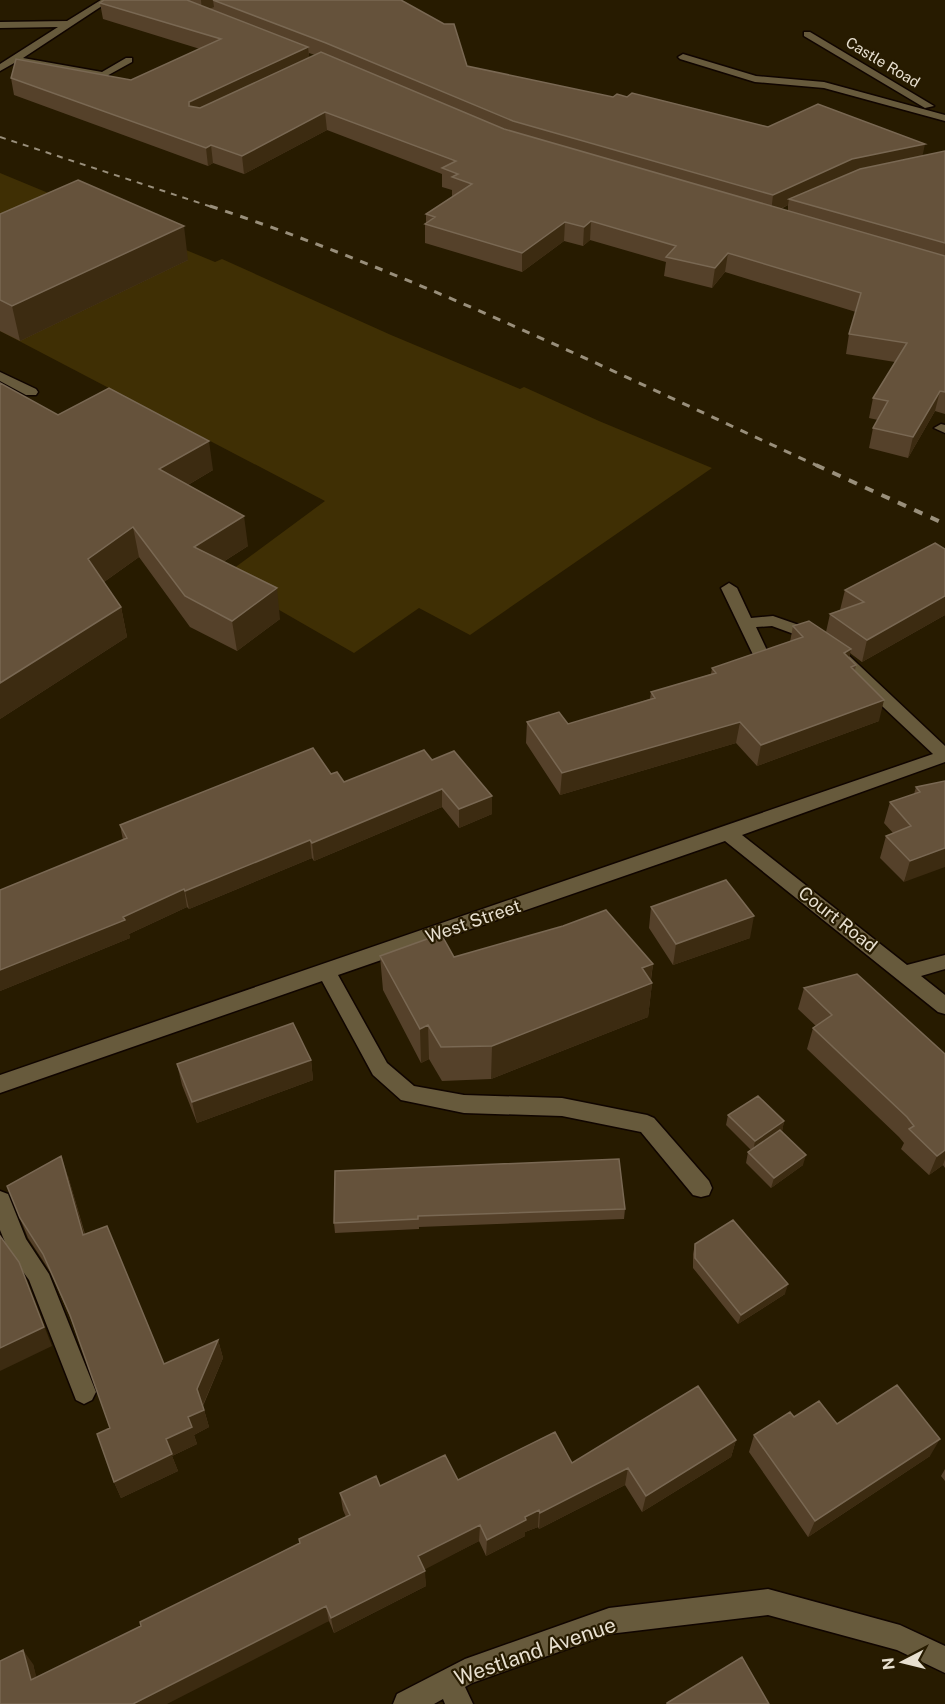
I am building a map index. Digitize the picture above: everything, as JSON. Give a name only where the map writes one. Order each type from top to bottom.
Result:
[{"type":"street","points":[[0,68],[107,0]]},
{"type":"street","points":[[0,25],[67,24]]},
{"type":"street","name":"Castle Road","points":[[807,34],[923,104],[945,112]]},
{"type":"street","points":[[683,57],[755,79],[825,85],[945,118]]},
{"type":"street","points":[[14,59],[103,75],[129,60]]},
{"type":"street","points":[[0,376],[31,392]]},
{"type":"street","points":[[729,588],[764,661]]},
{"type":"street","points":[[745,622],[773,621],[819,639],[846,660],[945,756]]},
{"type":"street","name":"West Street","points":[[0,1084],[326,970],[729,834],[945,756]]},
{"type":"street","name":"Court Road","points":[[729,834],[945,1006]]},
{"type":"street","points":[[905,973],[945,962]]},
{"type":"street","points":[[326,970],[380,1069],[408,1094],[464,1104],[562,1107],[647,1124],[701,1188]]},
{"type":"street","points":[[0,1201],[17,1245],[38,1274],[84,1392]]},
{"type":"street","name":"Westland Avenue","points":[[407,1704],[454,1692],[465,1672],[609,1621],[768,1602],[900,1638],[945,1660]]},
{"type":"shaded area","points":[[0,173],[215,262],[222,259],[391,335],[520,389],[524,387],[712,468],[470,635],[419,608],[354,653],[222,577],[325,501],[0,331]]},
{"type":"building","points":[[104,0],[187,0],[308,47],[189,102],[189,106],[200,108],[321,52],[504,129],[945,256],[945,392],[940,391],[913,437],[873,428],[888,401],[873,398],[907,343],[849,334],[861,293],[728,253],[715,268],[666,257],[676,246],[591,221],[584,227],[565,222],[522,253],[425,224],[435,217],[426,214],[472,184],[452,177],[458,174],[442,168],[456,161],[325,112],[242,156],[211,145],[206,148],[11,78],[16,59],[131,80],[221,39],[100,3]]},
{"type":"building","points":[[213,0],[401,0],[444,24],[454,24],[467,66],[613,97],[617,94],[627,97],[632,93],[768,127],[818,104],[925,144],[852,159],[773,195],[513,121],[326,43]]},
{"type":"building","points":[[945,151],[945,243],[789,199],[860,169]]},
{"type":"building","points":[[78,180],[184,226],[12,306],[0,300],[0,214]]},
{"type":"building","points":[[0,383],[58,415],[109,388],[209,441],[159,469],[244,516],[194,547],[277,588],[232,621],[185,596],[133,527],[88,559],[121,607],[0,683]]},
{"type":"building","points":[[935,543],[945,549],[945,596],[867,640],[830,614],[864,602],[845,590]]},
{"type":"building","points":[[809,621],[851,649],[844,653],[856,665],[851,667],[884,700],[761,745],[740,722],[562,773],[527,722],[559,712],[568,724],[655,698],[651,692],[716,673],[712,668],[803,637],[793,626]]},
{"type":"building","points":[[313,748],[331,774],[337,772],[344,782],[424,750],[432,760],[454,751],[492,796],[459,809],[442,789],[312,843],[310,840],[185,891],[184,889],[123,917],[125,920],[0,970],[0,890],[127,838],[120,825]]},
{"type":"building","points":[[945,781],[945,848],[910,861],[886,836],[911,826],[890,802],[920,792],[916,787]]},
{"type":"building","points":[[726,880],[754,916],[676,944],[651,907]]},
{"type":"building","points":[[606,910],[653,964],[642,968],[652,983],[492,1046],[441,1047],[428,1025],[420,1029],[380,956],[441,934],[454,957],[563,926]]},
{"type":"building","points":[[857,974],[945,1054],[945,1150],[937,1156],[909,1129],[914,1126],[907,1117],[813,1028],[832,1015],[804,988]]},
{"type":"building","points":[[293,1023],[311,1060],[192,1102],[177,1064]]},
{"type":"building","points":[[758,1096],[784,1121],[755,1141],[728,1115]]},
{"type":"building","points":[[780,1130],[806,1155],[774,1178],[748,1152]]},
{"type":"building","points":[[61,1156],[83,1235],[107,1226],[164,1364],[218,1340],[197,1389],[204,1410],[188,1417],[192,1427],[166,1439],[172,1454],[114,1482],[97,1434],[110,1428],[70,1315],[43,1254],[20,1218],[7,1186]]},
{"type":"building","points":[[619,1159],[625,1209],[418,1216],[418,1219],[334,1223],[335,1171]]},
{"type":"building","points":[[733,1220],[788,1284],[741,1315],[695,1258],[695,1244]]},
{"type":"building","points":[[0,1236],[19,1262],[44,1327],[0,1348]]},
{"type":"building","points":[[897,1385],[940,1439],[815,1521],[754,1435],[790,1412],[794,1417],[819,1401],[837,1424]]},
{"type":"building","points":[[698,1386],[736,1440],[646,1496],[628,1468],[540,1513],[539,1510],[525,1517],[526,1520],[487,1540],[480,1525],[418,1556],[425,1571],[331,1618],[326,1606],[133,1704],[0,1704],[0,1661],[23,1650],[31,1680],[141,1626],[140,1622],[300,1543],[299,1539],[350,1515],[340,1493],[376,1476],[380,1486],[445,1455],[458,1480],[555,1432],[572,1463]]},
{"type":"building","points":[[742,1657],[769,1704],[667,1704],[667,1703]]},
{"type":"railway","points":[[0,137],[215,208]]},
{"type":"railway","points":[[210,206],[288,233],[442,295],[594,362],[820,467]]},
{"type":"railway","points":[[816,465],[945,524]]}]
